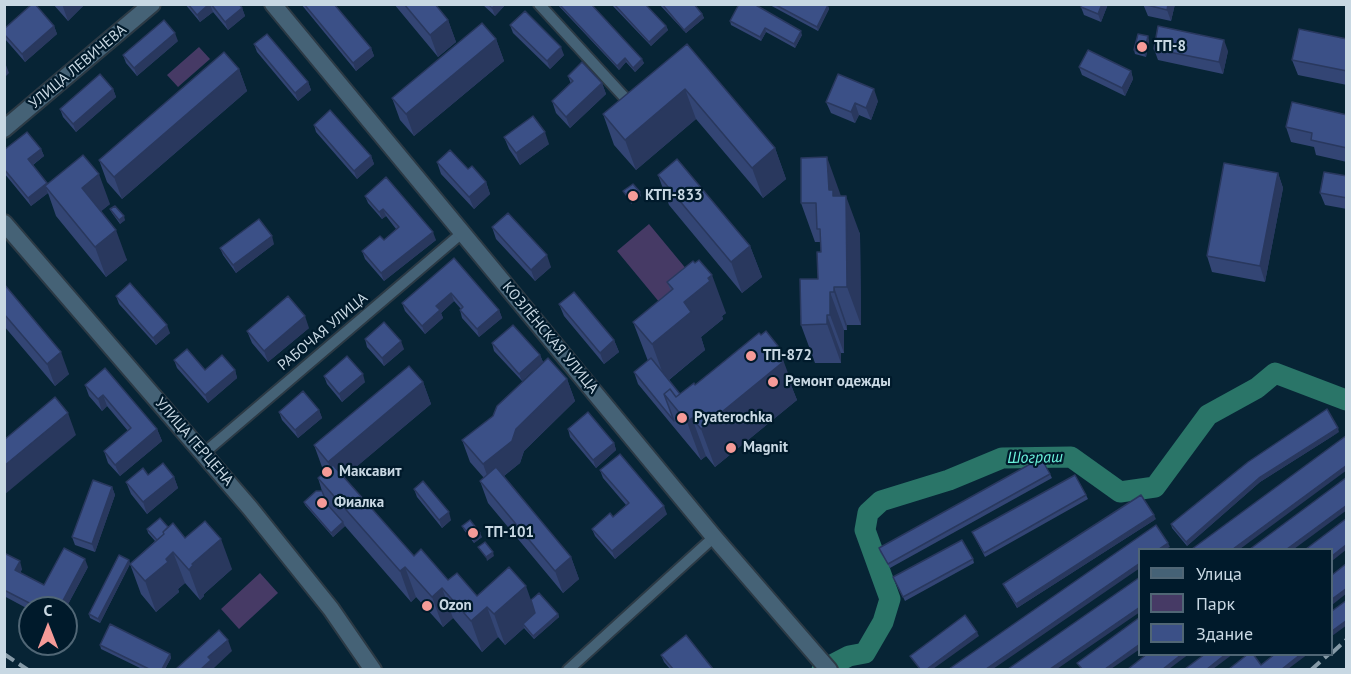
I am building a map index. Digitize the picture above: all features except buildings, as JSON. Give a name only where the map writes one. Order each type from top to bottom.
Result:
[{"type":"street","name":"УЛИЦА ЛЕВИЧЕВА","points":[[4,129],[152,4]]},
{"type":"street","name":"КОЗЛЁНСКАЯ УЛИЦА","points":[[273,4],[714,537],[829,669]]},
{"type":"street","points":[[539,4],[626,99]]},
{"type":"street","name":"УЛИЦА ГЕРЦЕНА","points":[[4,223],[250,508],[331,609],[373,669]]},
{"type":"street","name":"РАБОЧАЯ УЛИЦА","points":[[204,453],[462,233]]},
{"type":"street","points":[[568,669],[714,537]]},
{"type":"green space","points":[[199,47],[210,59],[178,87],[167,75]]},
{"type":"green space","points":[[649,224],[707,294],[674,320],[617,251]]},
{"type":"green space","points":[[260,573],[278,593],[239,629],[221,609]]},
{"type":"waterway","name":"Шограш","points":[[822,670],[849,656],[865,653],[883,622],[890,599],[865,530],[868,513],[881,501],[949,480],[1002,458],[1071,457],[1120,492],[1155,487],[1208,415],[1257,388],[1275,373],[1346,400]]},
{"type":"railway","points":[[1333,652],[1346,640]]},
{"type":"railway","points":[[4,654],[28,670]]},
{"type":"railway","points":[[1311,670],[1327,656]]},
{"type":"place","name":"ТП-8","points":[[1142,47]]},
{"type":"place","name":"КТП-833","points":[[633,196]]},
{"type":"place","name":"ТП-872","points":[[751,356]]},
{"type":"place","name":"Ремонт одежды","points":[[773,382]]},
{"type":"place","name":"Pyaterochka","points":[[682,418]]},
{"type":"place","name":"Magnit","points":[[731,448]]},
{"type":"place","name":"Максавит","points":[[327,472]]},
{"type":"place","name":"Фиалка","points":[[322,503]]},
{"type":"place","name":"ТП-101","points":[[473,533]]},
{"type":"place","name":"Ozon","points":[[427,606]]}]
